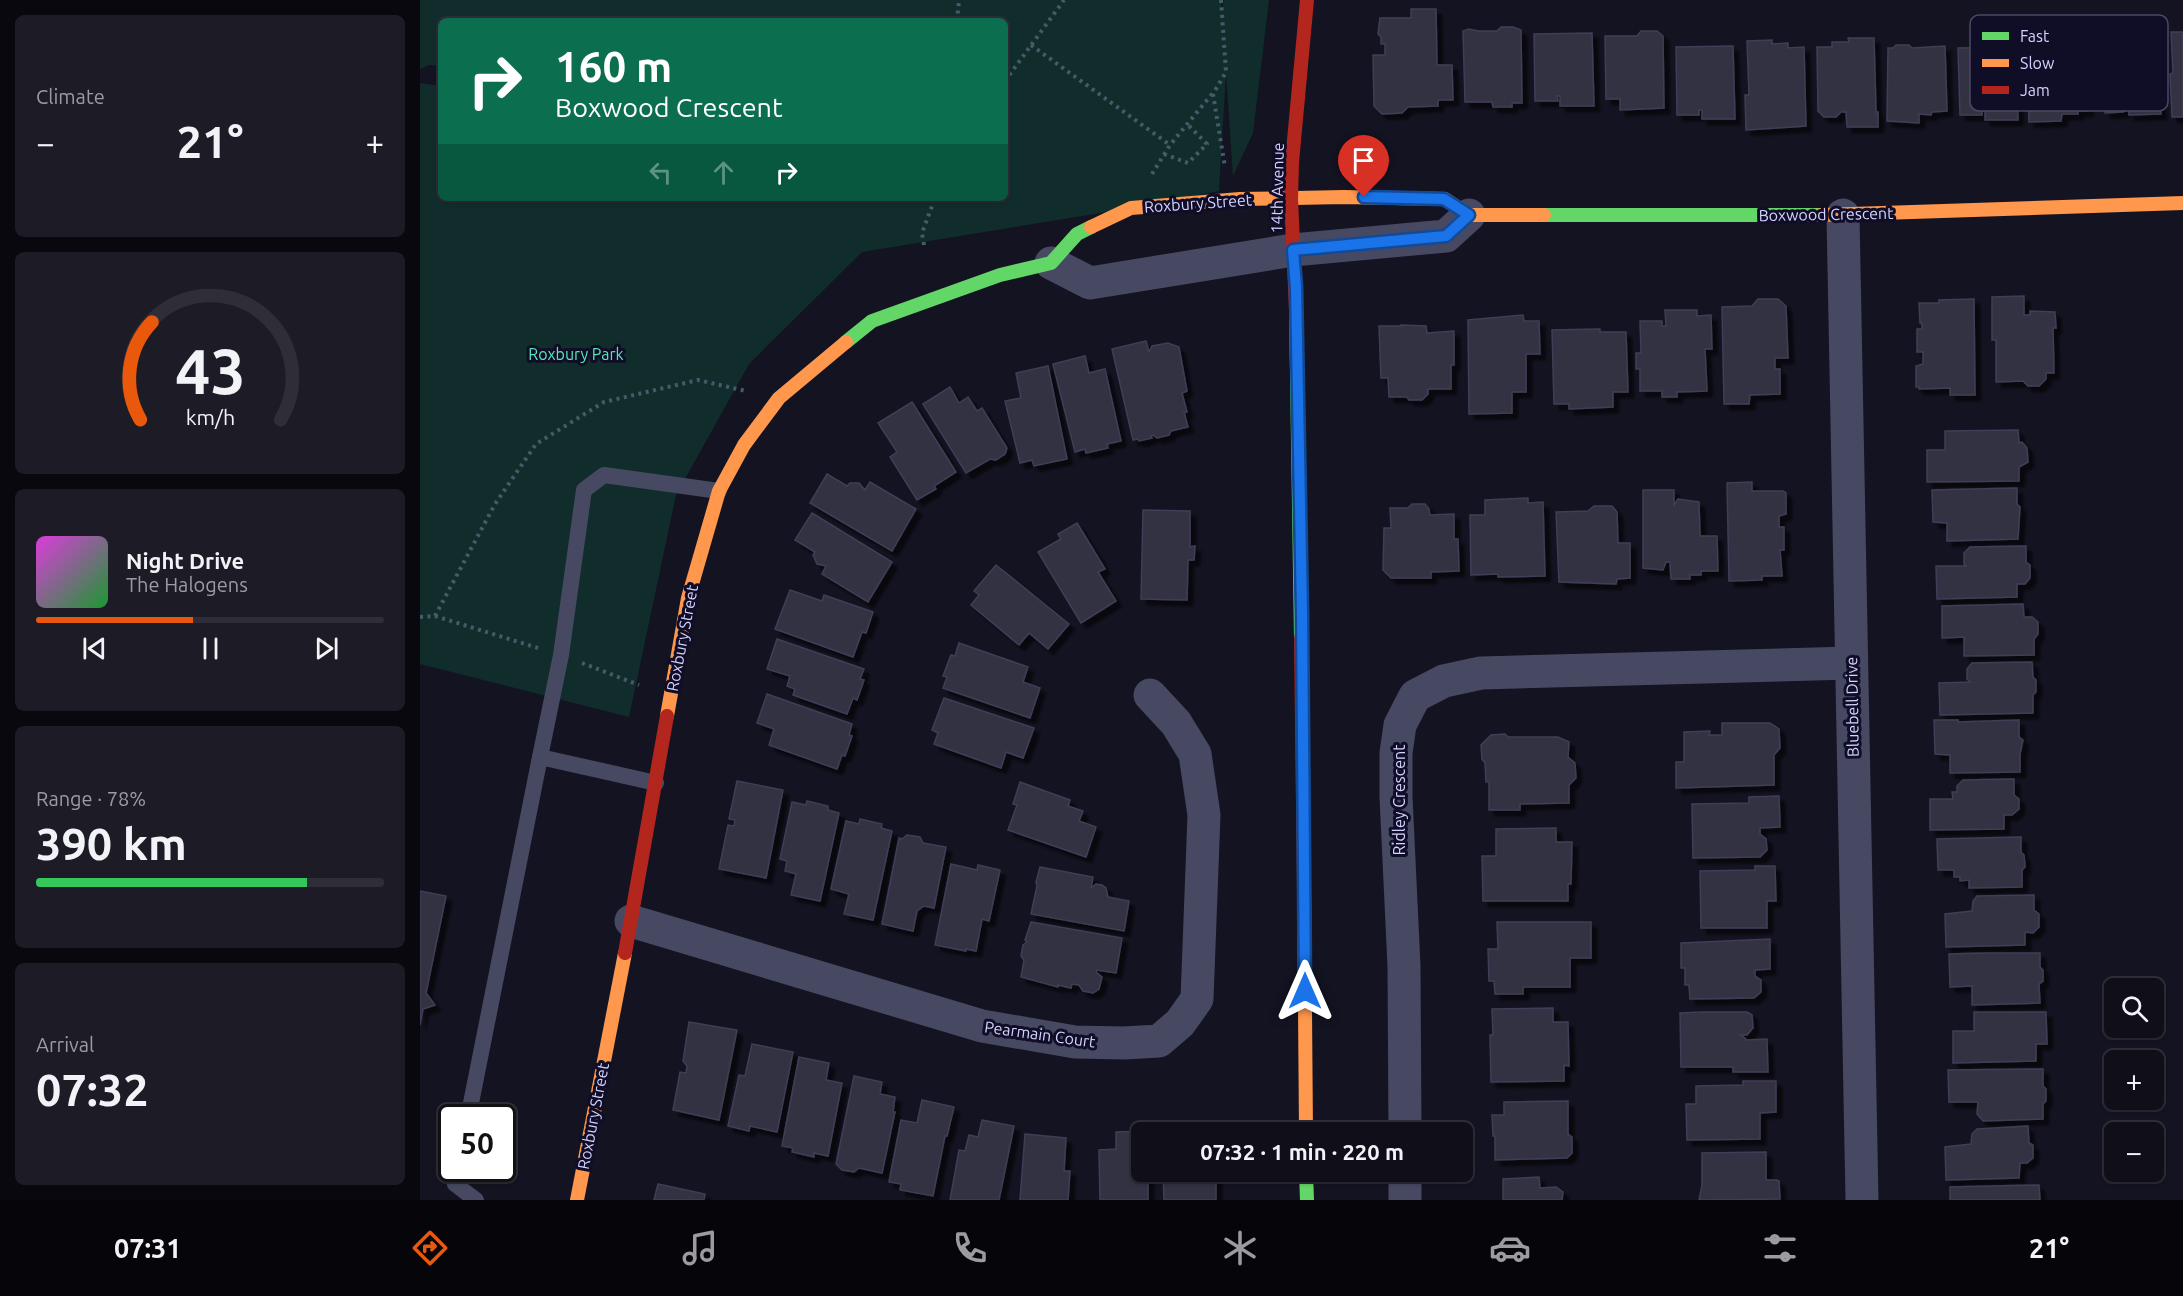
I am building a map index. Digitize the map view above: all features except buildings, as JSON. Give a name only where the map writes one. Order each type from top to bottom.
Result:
[{"type":"street","name":"14th Avenue","points":[[1306,1122],[1301,568],[1292,162],[1308,0]]},
{"type":"street","name":"Roxbury Street","points":[[577,1200],[631,921],[688,598],[719,491],[744,445],[778,398],[872,321],[1000,275],[1051,263],[1077,234],[1131,208],[1240,199],[1292,198]]},
{"type":"street","points":[[1051,263],[1090,283],[1293,250],[1446,236],[1469,215],[1444,199],[1292,198]]},
{"type":"street","name":"Boxwood Crescent","points":[[1469,215],[1843,215],[2183,203]]},
{"type":"street","name":"Bluebell Drive","points":[[1843,215],[1862,1200]]},
{"type":"street","name":"Ridley Crescent","points":[[1405,1122],[1404,966],[1396,753],[1400,725],[1415,696],[1444,681],[1481,674],[1851,663]]},
{"type":"street","name":"Pearmain Court","points":[[631,921],[982,1026],[1075,1042],[1159,1041],[1180,1023],[1197,999],[1204,815],[1195,754],[1176,723],[1150,695]]},
{"type":"street","points":[[1306,1182],[1307,1200]]},
{"type":"street","points":[[1405,1182],[1405,1200]]},
{"type":"lane","points":[[471,1104],[561,655],[584,490],[604,475],[719,491]]},
{"type":"lane","points":[[540,757],[656,783]]},
{"type":"lane","points":[[455,1182],[476,1200]]},
{"type":"path","points":[[957,18],[959,0]]},
{"type":"path","points":[[1008,77],[1064,0]]},
{"type":"path","points":[[1131,208],[1170,145],[1213,94],[1226,72],[1221,0]]},
{"type":"path","points":[[1031,45],[1170,145]]},
{"type":"path","points":[[1213,94],[1226,171]]},
{"type":"path","points":[[1164,154],[1188,163],[1207,144],[1187,124]]},
{"type":"path","points":[[924,245],[922,232],[934,201]]},
{"type":"path","points":[[435,616],[495,504],[536,444],[604,402],[698,380],[778,398]]},
{"type":"green space","name":"Roxbury Park","points":[[420,0],[1221,0],[1222,9],[1224,0],[1269,0],[1253,133],[1233,176],[1226,73],[1219,191],[1131,208],[862,252],[749,364],[676,495],[629,717],[420,664],[420,83],[438,86],[438,201],[1008,201],[1008,18],[438,18],[438,66],[429,65],[420,69]]},
{"type":"traffic: fast","points":[[1544,215],[1821,215]]},
{"type":"traffic: fast","points":[[846,342],[872,321],[1000,275],[1051,263],[1077,234],[1091,227]]},
{"type":"traffic: fast","points":[[1296,310],[1301,638]]},
{"type":"traffic: fast","points":[[1306,1182],[1307,1200]]},
{"type":"traffic: slow","points":[[1091,227],[1131,208],[1240,199],[1344,197],[1445,199],[1469,215],[1544,215]]},
{"type":"traffic: slow","points":[[1821,215],[2183,203]]},
{"type":"traffic: slow","points":[[667,716],[688,598],[719,491],[744,445],[779,398],[846,342]]},
{"type":"traffic: slow","points":[[1304,886],[1306,1122]]},
{"type":"traffic: slow","points":[[577,1200],[625,953]]},
{"type":"traffic: jam","points":[[1296,310],[1291,198],[1292,162],[1307,0]]},
{"type":"traffic: jam","points":[[1301,638],[1304,886]]},
{"type":"traffic: jam","points":[[625,953],[667,716]]},
{"type":"route","points":[[1305,991],[1301,568],[1296,287],[1293,250],[1446,236],[1469,215],[1444,199],[1364,197]]}]
